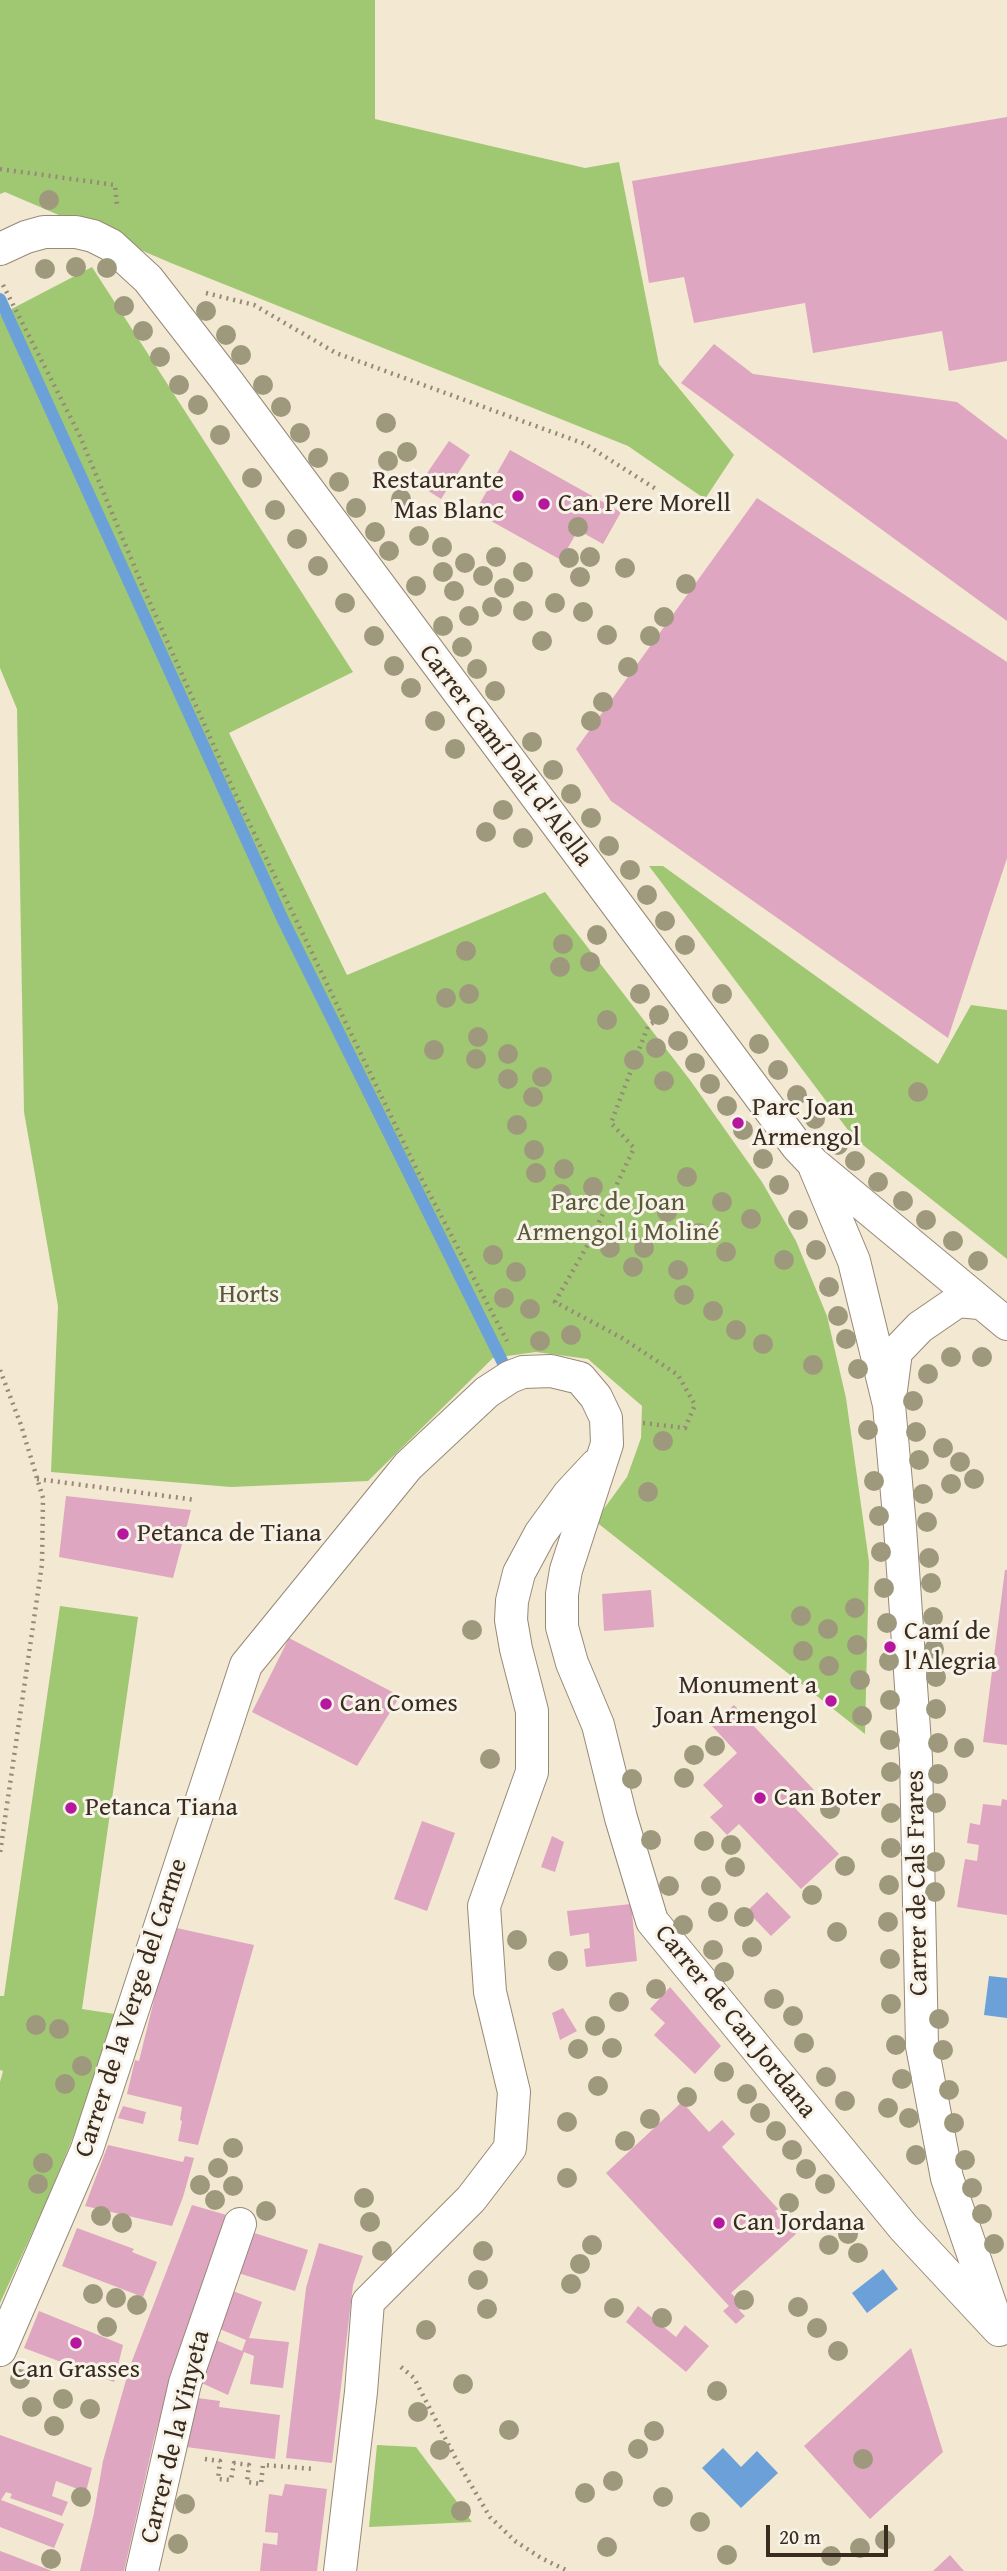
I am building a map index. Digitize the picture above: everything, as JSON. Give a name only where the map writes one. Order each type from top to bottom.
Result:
[{"type":"street","name":"Carrer Camí Dalt d'Alella","points":[[3,248],[44,232],[76,232],[93,236],[111,245],[148,279],[224,377],[797,1146],[813,1163],[1007,1324]]},
{"type":"street","name":"Carrer de Cals Frares","points":[[813,1163],[854,1261],[889,1405],[916,1758],[922,2046],[947,2178],[1003,2340]]},
{"type":"street","name":"Carrer de Cals Frares","points":[[889,1405],[896,1352],[920,1328],[958,1301],[979,1303]]},
{"type":"street","points":[[340,2571],[368,2302],[471,2199],[510,2148],[514,2092],[490,1992],[484,1906],[531,1772],[532,1711],[516,1649],[511,1620],[512,1601],[519,1573],[540,1534],[569,1494],[604,1457],[607,1444],[606,1418],[596,1397],[580,1378],[551,1371],[523,1372]]},
{"type":"street","name":"Carrer de la Verge del Carme","points":[[0,2350],[87,2149],[246,1665],[408,1466],[488,1392],[510,1377],[523,1372]]},
{"type":"street","name":"Carrer de Can Jordana","points":[[604,1457],[566,1570],[562,1594],[562,1627],[572,1663],[598,1725],[621,1818],[652,1921],[904,2228],[1003,2340]]},
{"type":"street","name":"Carrer de la Vinyeta","points":[[142,2571],[185,2383],[240,2224]]},
{"type":"path","points":[[148,279],[254,305],[336,353],[585,444],[656,489]]},
{"type":"path","points":[[0,282],[23,321],[79,434],[143,587],[244,812],[418,1172],[523,1372]]},
{"type":"path","points":[[685,1428],[695,1405],[678,1375],[622,1338],[555,1301],[591,1240],[634,1148],[611,1124],[648,1026],[686,999]]},
{"type":"path","points":[[0,1370],[21,1425],[43,1498],[43,1564],[0,1853]]},
{"type":"path","points":[[37,1479],[196,1500]]},
{"type":"path","points":[[363,2358],[394,2361],[414,2378],[458,2463],[490,2517],[515,2542],[568,2571]]},
{"type":"path","points":[[204,2468],[205,2459],[220,2461],[218,2479],[231,2480],[234,2463],[249,2465],[247,2482],[261,2484],[263,2465],[352,2472]]},
{"type":"green space","points":[[0,0],[375,0],[375,119],[585,168],[619,162],[659,364],[734,455],[705,499],[628,446],[171,263],[5,192],[0,194]]},
{"type":"green space","points":[[92,267],[353,672],[229,733],[347,975],[545,892],[690,1080],[762,1182],[796,1241],[827,1316],[846,1398],[869,1562],[865,1734],[595,1521],[627,1477],[641,1438],[642,1406],[588,1359],[536,1352],[493,1358],[368,1481],[231,1487],[51,1472],[58,1306],[24,1112],[17,709],[0,668],[0,315]]},
{"type":"green space","points":[[649,866],[663,866],[938,1064],[971,1005],[1007,1010],[1007,1259],[854,1138]]},
{"type":"green space","name":"Petanca Tiana","points":[[60,1606],[138,1617],[82,2009],[115,2014],[97,2079],[48,2198],[0,2303],[0,2082],[3,2071],[0,2070],[0,1996],[4,1996]]},
{"type":"green space","points":[[377,2445],[416,2447],[472,2522],[369,2527]]},
{"type":"water","points":[[989,1976],[1007,1978],[1007,2018],[984,2015]]},
{"type":"water","points":[[883,2269],[898,2289],[867,2313],[852,2293]]},
{"type":"water","points":[[723,2448],[741,2467],[757,2451],[778,2473],[741,2508],[702,2468]]},
{"type":"building","points":[[1007,117],[1007,361],[949,371],[942,331],[813,353],[805,303],[694,323],[684,277],[649,283],[632,181]]},
{"type":"building","points":[[714,344],[753,374],[957,402],[1007,440],[1007,621],[681,383]]},
{"type":"building","points":[[449,441],[470,455],[441,499],[419,485]]},
{"type":"building","name":"Can Pere Morell","points":[[510,450],[621,512],[603,544],[578,530],[561,560],[475,512]]},
{"type":"building","points":[[757,498],[1007,662],[1007,858],[948,1038],[611,801],[576,749]]},
{"type":"building","name":"Petanca de Tiana","points":[[66,1496],[191,1510],[173,1578],[59,1557]]},
{"type":"building","points":[[1007,1570],[1007,1745],[983,1742]]},
{"type":"building","points":[[651,1590],[654,1627],[604,1631],[602,1594]]},
{"type":"building","name":"Can Comes","points":[[289,1638],[400,1696],[357,1766],[252,1712]]},
{"type":"building","name":"Can Boter","points":[[734,1705],[814,1790],[795,1808],[839,1854],[801,1889],[739,1824],[727,1835],[710,1817],[723,1806],[703,1785],[737,1753],[712,1726]]},
{"type":"building","points":[[1002,1799],[1007,1800],[1007,1915],[957,1907],[965,1859],[977,1861],[979,1845],[967,1843],[970,1823],[980,1825],[983,1804],[1001,1806]]},
{"type":"building","points":[[422,1821],[455,1833],[427,1911],[394,1899]]},
{"type":"building","points":[[552,1836],[564,1842],[555,1872],[541,1867]]},
{"type":"building","points":[[767,1892],[791,1917],[771,1936],[747,1911]]},
{"type":"building","points":[[631,1904],[637,1961],[586,1967],[584,1949],[590,1948],[589,1933],[570,1936],[567,1911]]},
{"type":"building","points":[[172,1927],[254,1945],[198,2145],[178,2141],[182,2107],[127,2094],[135,2060],[139,2061]]},
{"type":"building","points":[[670,1987],[721,2046],[695,2074],[654,2035],[665,2023],[650,2009]]},
{"type":"building","points":[[563,2008],[577,2031],[560,2040],[552,2013]]},
{"type":"building","name":"Can Jordana","points":[[682,2102],[709,2132],[722,2120],[735,2134],[722,2147],[778,2209],[775,2211],[796,2234],[731,2293],[743,2305],[739,2310],[745,2316],[736,2324],[723,2311],[729,2306],[606,2173]]},
{"type":"building","points":[[123,2106],[146,2112],[143,2124],[118,2118]]},
{"type":"building","points":[[108,2145],[183,2162],[185,2156],[194,2158],[172,2226],[85,2206]]},
{"type":"building","points":[[192,2205],[230,2216],[171,2380],[154,2439],[124,2571],[80,2571],[103,2461],[130,2366]]},
{"type":"building","points":[[77,2228],[134,2249],[132,2252],[157,2262],[143,2297],[62,2266]]},
{"type":"building","points":[[248,2231],[308,2250],[295,2291],[235,2272]]},
{"type":"building","points":[[319,2243],[363,2256],[353,2285],[332,2463],[286,2458],[306,2288]]},
{"type":"building","points":[[230,2290],[262,2302],[249,2338],[289,2342],[283,2388],[250,2384],[254,2356],[244,2352],[228,2395],[195,2380],[211,2338],[242,2351],[246,2340],[215,2327]]},
{"type":"building","points":[[638,2306],[676,2337],[685,2325],[709,2346],[686,2372],[626,2322]]},
{"type":"building","points":[[39,2311],[123,2345],[114,2382],[24,2348]]},
{"type":"building","points":[[911,2348],[943,2452],[870,2519],[804,2446]]},
{"type":"building","points":[[190,2397],[220,2401],[219,2407],[280,2415],[275,2459],[179,2446]]},
{"type":"building","points":[[0,2435],[92,2468],[86,2492],[56,2481],[52,2496],[68,2502],[62,2516],[10,2498],[12,2494],[6,2492],[1,2500],[64,2524],[54,2548],[0,2527]]},
{"type":"building","points":[[285,2484],[327,2489],[317,2571],[260,2571],[263,2543],[277,2545],[278,2533],[265,2532],[269,2494],[282,2496]]},
{"type":"building","points":[[0,2551],[11,2555],[52,2571],[0,2571]]},
{"type":"building","points":[[950,2555],[964,2571],[933,2571]]},
{"type":"waterway","points":[[0,299],[283,920],[510,1377]]},
{"type":"place","name":"Restaurante Mas Blanc","points":[[518,496]]},
{"type":"place","name":"Can Pere Morell","points":[[544,504]]},
{"type":"place","name":"Parc Joan Armengol","points":[[738,1123]]},
{"type":"place","name":"Petanca de Tiana","points":[[123,1534]]},
{"type":"place","name":"Camí de l'Alegria","points":[[890,1647]]},
{"type":"place","name":"Monument a Joan Armengol","points":[[831,1701]]},
{"type":"place","name":"Can Comes","points":[[326,1704]]},
{"type":"place","name":"Can Boter","points":[[760,1798]]},
{"type":"place","name":"Petanca Tiana","points":[[71,1808]]},
{"type":"place","name":"Can Jordana","points":[[719,2223]]},
{"type":"place","name":"Can Grasses","points":[[76,2343]]},
{"type":"park label","name":"Parc de Joan Armengol i Moliné","points":[[618,1218]]},
{"type":"park label","name":"Horts","points":[[249,1295]]}]
